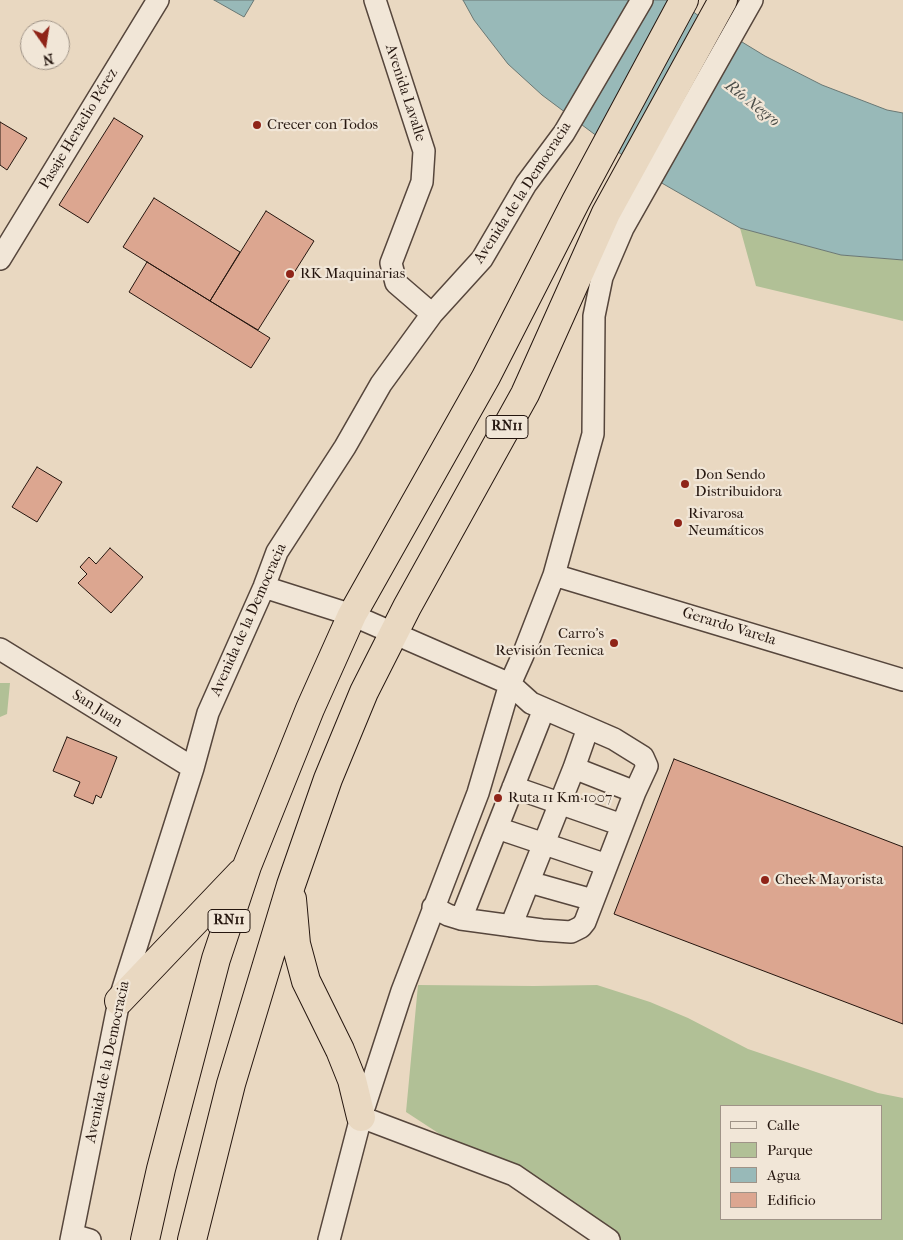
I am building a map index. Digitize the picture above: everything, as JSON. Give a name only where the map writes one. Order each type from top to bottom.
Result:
[{"type":"highway","name":"RN11","points":[[145,1240],[161,1169],[216,959],[247,866],[310,709],[352,615],[486,377],[576,201],[684,0]]},
{"type":"highway","name":"RN11","points":[[192,1240],[231,1084],[291,884],[332,770],[364,692],[412,598],[525,394],[615,220],[723,0]]},
{"type":"highway","points":[[119,1001],[247,866]]},
{"type":"highway","points":[[291,884],[296,944],[306,981],[349,1072],[361,1117]]},
{"type":"street","name":"Pasaje Heraclio Pérez","points":[[0,259],[158,0]]},
{"type":"street","name":"Avenida Lavalle","points":[[375,0],[424,151],[422,182],[391,263],[396,283],[432,314]]},
{"type":"street","name":"Avenida de la Democracia","points":[[78,1238],[119,1001],[193,768],[208,713],[264,587],[277,552],[345,447],[381,384],[432,314],[482,259],[526,184],[564,133],[642,0]]},
{"type":"street","points":[[329,1240],[361,1117],[402,991],[478,793],[510,684],[554,575],[593,434],[594,316],[615,220],[752,0]]},
{"type":"street","name":"Gerardo Varela","points":[[554,575],[903,680]]},
{"type":"street","points":[[264,587],[352,615],[510,684],[531,703],[614,739],[642,757],[647,766],[635,792],[585,922],[581,927],[571,932],[512,926],[462,919],[448,915],[434,907]]},
{"type":"street","name":"San Juan","points":[[0,649],[193,768]]},
{"type":"street","points":[[462,919],[544,709]]},
{"type":"street","points":[[512,926],[588,728]]},
{"type":"street","points":[[574,768],[635,792]]},
{"type":"street","points":[[513,787],[622,825]]},
{"type":"street","points":[[497,828],[607,865]]},
{"type":"street","points":[[529,882],[594,900]]},
{"type":"street","points":[[361,1117],[514,1175],[609,1240]]},
{"type":"green space","points":[[740,228],[841,255],[903,260],[903,321],[756,286]]},
{"type":"green space","points":[[0,683],[10,683],[7,714],[0,717]]},
{"type":"green space","points":[[418,985],[597,985],[650,1002],[688,1018],[748,1049],[878,1093],[903,1098],[903,1240],[602,1240],[406,1112]]},
{"type":"water","points":[[214,0],[254,0],[244,17]]},
{"type":"water","name":"Río Negro","points":[[463,0],[680,0],[696,14],[765,56],[822,85],[887,110],[903,113],[903,260],[841,255],[740,228],[653,178],[542,95],[508,64],[474,20]]},
{"type":"building","points":[[114,118],[143,136],[88,223],[59,205]]},
{"type":"building","points":[[0,122],[27,138],[7,170],[0,165]]},
{"type":"building","points":[[154,198],[240,252],[210,301],[123,247]]},
{"type":"building","points":[[266,211],[314,241],[258,330],[210,301]]},
{"type":"building","points":[[147,262],[270,338],[251,368],[129,292]]},
{"type":"building","points":[[37,467],[62,482],[37,522],[12,507]]},
{"type":"building","points":[[110,548],[143,577],[111,613],[78,583],[87,574],[80,567],[89,557],[96,564]]},
{"type":"building","points":[[67,737],[117,757],[101,798],[96,795],[93,804],[74,796],[80,782],[53,771]]},
{"type":"building","name":"Cheek Mayorista","points":[[674,759],[903,847],[903,1024],[614,914]]},
{"type":"place","name":"Crecer con Todos","points":[[257,125]]},
{"type":"place","name":"RK Maquinarias","points":[[290,274]]},
{"type":"place","name":"Don Sendo Distribuidora","points":[[685,484]]},
{"type":"place","name":"Rivarosa Neumáticos","points":[[678,523]]},
{"type":"place","name":"Carro's Revisión Tecnica","points":[[614,643]]},
{"type":"place","name":"Ruta 11 Km 1007","points":[[498,798]]},
{"type":"place","name":"Cheek Mayorista","points":[[765,880]]}]
